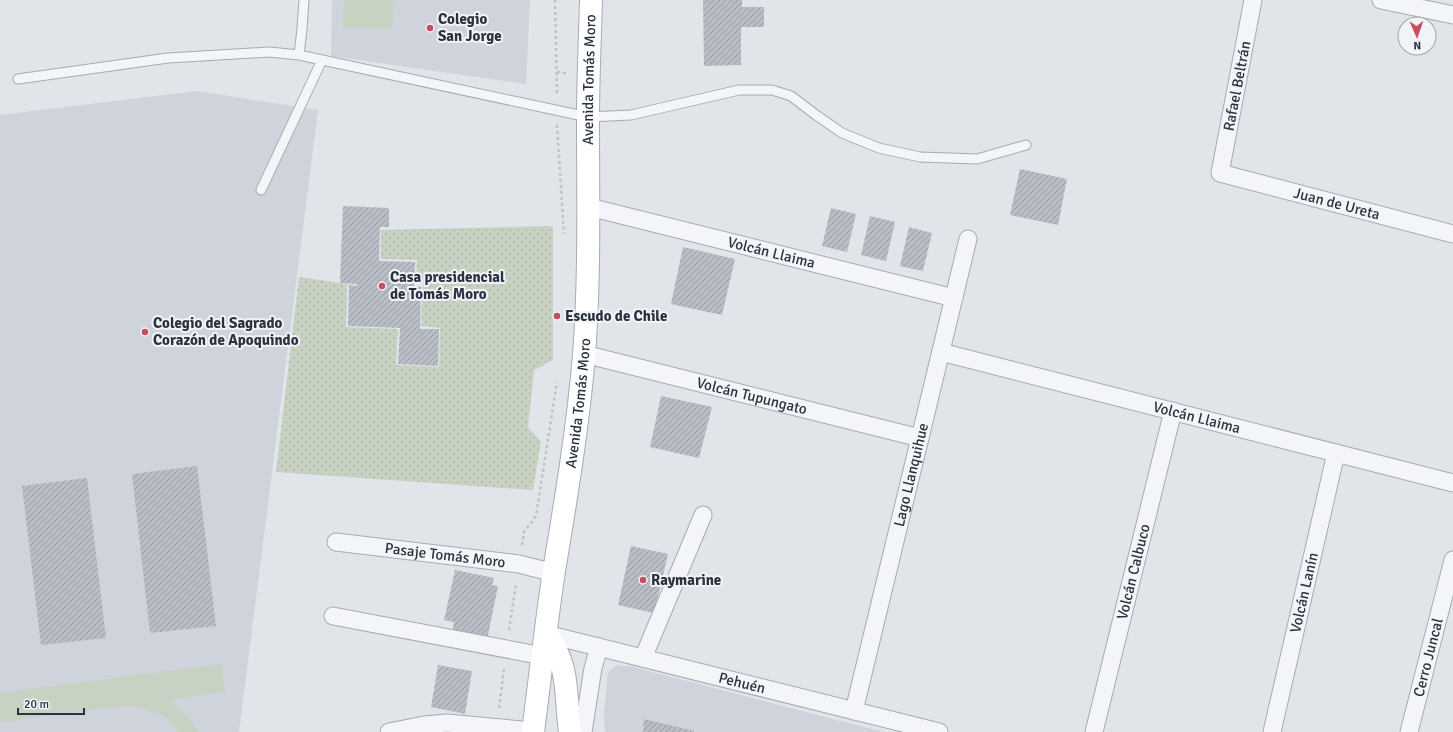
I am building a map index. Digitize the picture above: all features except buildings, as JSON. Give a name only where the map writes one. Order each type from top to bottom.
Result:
[{"type":"main road","name":"Avenida Tomás Moro","points":[[533,731],[554,573],[568,489],[584,354],[588,280],[588,117],[591,0]]},
{"type":"main road","points":[[546,634],[554,643],[563,666],[570,732]]},
{"type":"street","name":"Rafael Beltrán","points":[[1220,173],[1253,0]]},
{"type":"street","points":[[1381,0],[1453,15]]},
{"type":"street","name":"Juan de Ureta","points":[[1220,173],[1453,234]]},
{"type":"street","name":"Volcán Llaima","points":[[589,207],[954,298]]},
{"type":"street","name":"Lago Llanquihue","points":[[854,711],[968,239]]},
{"type":"street","name":"Volcán Llaima","points":[[941,352],[1453,483]]},
{"type":"street","name":"Volcán Tupungato","points":[[584,354],[920,438]]},
{"type":"street","name":"Volcán Calbuco","points":[[1094,732],[1173,411]]},
{"type":"street","name":"Volcán Lanín","points":[[1272,732],[1336,453]]},
{"type":"street","points":[[643,658],[703,515]]},
{"type":"street","name":"Pasaje Tomás Moro","points":[[336,542],[519,564],[554,573]]},
{"type":"street","name":"Cerro Juncal","points":[[1409,732],[1453,560]]},
{"type":"street","points":[[333,616],[543,656]]},
{"type":"street","name":"Pehuén","points":[[546,634],[939,732]]},
{"type":"street","points":[[583,732],[593,668],[598,647]]},
{"type":"street","points":[[389,732],[424,725],[447,723],[533,731]]},
{"type":"lane","points":[[299,55],[304,0]]},
{"type":"lane","points":[[18,79],[168,58],[269,52],[299,55],[588,117],[631,115],[740,90],[772,90],[791,96],[842,132],[879,148],[920,157],[977,159],[1026,145]]},
{"type":"lane","points":[[260,190],[322,60]]},
{"type":"path","points":[[555,0],[556,110],[564,236]]},
{"type":"path","points":[[496,728],[524,532],[536,516],[557,382]]},
{"type":"shaded area","name":"Colegio San Jorge","points":[[332,0],[530,0],[526,84],[331,56]]},
{"type":"shaded area","name":"Colegio del Sagrado Corazón de Apoquindo","points":[[197,91],[318,110],[239,732],[0,732],[0,115]]},
{"type":"shaded area","points":[[617,665],[633,667],[883,732],[605,732],[604,713],[608,672]]},
{"type":"green space","points":[[344,0],[393,0],[392,29],[343,27]]},
{"type":"green space","points":[[553,226],[553,360],[534,370],[528,427],[541,441],[533,490],[276,472],[299,277],[347,284],[346,327],[398,329],[396,365],[439,367],[440,328],[421,326],[423,283],[416,283],[417,260],[381,259],[381,230]]},
{"type":"green space","points":[[221,664],[225,692],[169,700],[189,718],[198,732],[178,732],[173,725],[161,715],[146,709],[130,706],[0,722],[0,693]]},
{"type":"place","name":"Colegio San Jorge","points":[[430,28]]},
{"type":"place","name":"Casa presidencial de Tomás Moro","points":[[382,286]]},
{"type":"place","name":"Escudo de Chile","points":[[557,316]]},
{"type":"place","name":"Colegio del Sagrado Corazón de Apoquindo","points":[[145,332]]},
{"type":"place","name":"Raymarine","points":[[643,580]]}]
